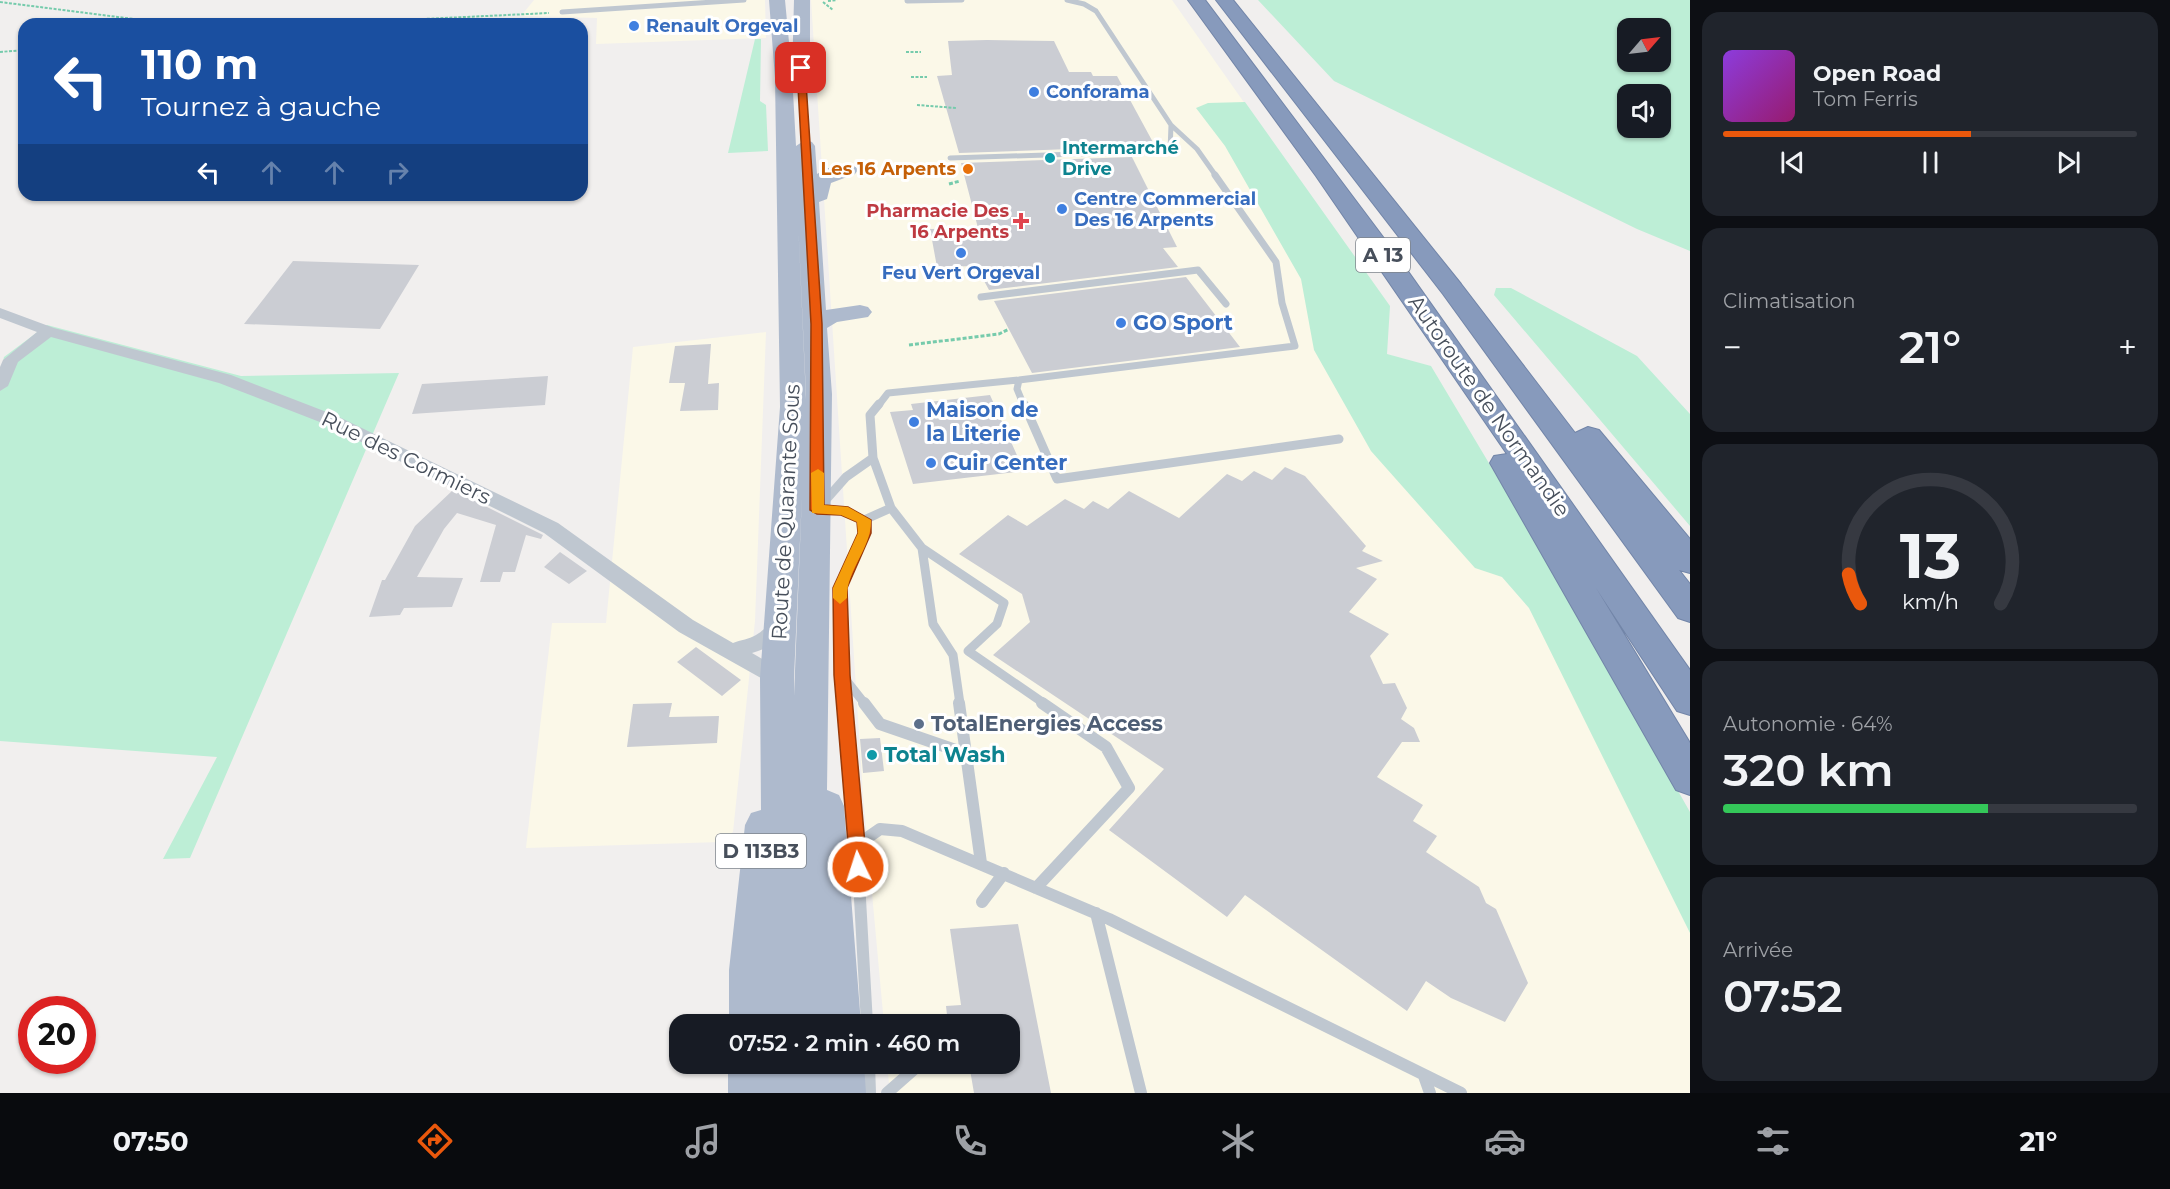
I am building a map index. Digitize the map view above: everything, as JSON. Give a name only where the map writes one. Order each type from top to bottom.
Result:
[{"type":"highway","name":"Autoroute de Normandie","points":[[1197,0],[1263,87],[1509,433],[1690,700]]},
{"type":"highway","name":"Autoroute de Normandie","points":[[1224,0],[1452,289],[1690,609]]},
{"type":"highway","points":[[1452,289],[1492,317],[1690,561]]},
{"type":"highway","points":[[1509,433],[1503,459],[1690,778]]},
{"type":"main road","name":"Route de Quarante Sous","points":[[777,0],[784,78],[792,361],[813,650],[803,1014]]},
{"type":"main road","name":"Route de Quarante Sous","points":[[783,1014],[777,678],[781,626],[802,510],[817,324],[801,63],[802,0]]},
{"type":"main road","points":[[809,198],[820,195],[821,180],[828,174],[848,170]]},
{"type":"main road","points":[[817,324],[831,316],[860,312]]},
{"type":"main road","points":[[813,650],[839,1014]]},
{"type":"main road","name":"D 113B3","points":[[750,1014],[750,970],[777,678]]},
{"type":"main road","points":[[750,1074],[750,1093]]},
{"type":"main road","points":[[784,1074],[785,1093]]},
{"type":"main road","points":[[805,1074],[806,1093]]},
{"type":"main road","points":[[843,1074],[844,1093]]},
{"type":"street","name":"Rue des Cormiers","points":[[0,312],[48,331],[225,379],[331,420],[550,528],[686,626],[777,678]]},
{"type":"street","points":[[0,386],[11,360],[48,331]]},
{"type":"street","points":[[730,652],[764,641],[781,626]]},
{"type":"lane","points":[[562,12],[744,0]]},
{"type":"lane","points":[[907,1],[962,0]]},
{"type":"lane","points":[[953,655],[968,651],[997,624],[1004,603],[922,548],[891,508],[873,458],[870,415],[888,393],[1019,380],[1295,346],[1282,303],[1276,262],[1197,149],[1171,124],[1096,11],[1084,4],[1067,0]]},
{"type":"lane","points":[[950,158],[1170,151],[1171,124]]},
{"type":"lane","points":[[981,297],[1198,270],[1226,304]]},
{"type":"lane","points":[[1019,380],[1017,389],[1057,478],[1339,438]]},
{"type":"lane","points":[[802,510],[873,458]]},
{"type":"lane","points":[[802,510],[843,511],[864,520],[891,508]]},
{"type":"lane","points":[[864,520],[864,533],[840,588],[842,675],[857,844],[866,1014]]},
{"type":"lane","points":[[922,548],[933,624],[953,655],[981,863]]},
{"type":"lane","points":[[968,651],[1106,747],[1129,788],[1036,888]]},
{"type":"lane","points":[[842,675],[880,724],[967,754]]},
{"type":"lane","points":[[857,844],[880,829],[902,831],[981,863],[1096,913],[1461,1093]]},
{"type":"lane","points":[[982,902],[1004,873]]},
{"type":"lane","points":[[1096,913],[1141,1093]]},
{"type":"lane","points":[[869,1074],[870,1093]]},
{"type":"lane","points":[[887,1093],[909,1074]]},
{"type":"lane","points":[[1424,1076],[1430,1093]]},
{"type":"path","points":[[828,1],[837,0]]},
{"type":"path","points":[[0,2],[126,18]]},
{"type":"path","points":[[823,2],[833,10]]},
{"type":"path","points":[[440,18],[562,12]]},
{"type":"path","points":[[0,52],[18,50]]},
{"type":"path","points":[[906,52],[921,52]]},
{"type":"path","points":[[911,77],[927,77]]},
{"type":"path","points":[[917,105],[956,108]]},
{"type":"path","points":[[949,184],[960,181]]},
{"type":"path","points":[[909,345],[999,334],[1009,329]]},
{"type":"shaded area","points":[[534,0],[765,0],[766,38],[596,44],[597,18],[521,16]]},
{"type":"shaded area","points":[[811,0],[1172,0],[1369,280],[1393,451],[1529,608],[1690,908],[1690,1093],[890,1093],[888,1074],[1020,1074],[1020,1014],[883,1014],[863,795]]},
{"type":"shaded area","points":[[766,332],[755,621],[733,832],[721,842],[526,848],[552,623],[606,623],[633,347]]},
{"type":"green space","points":[[1258,0],[1690,0],[1690,251],[1637,229],[1334,81]]},
{"type":"green space","points":[[755,39],[761,39],[760,101],[766,105],[768,151],[728,153]]},
{"type":"green space","points":[[1245,102],[1390,306],[1387,354],[1431,366],[1542,552],[1690,812],[1690,933],[1529,608],[1502,577],[1475,568],[1371,451],[1314,350],[1301,279],[1225,146],[1196,108],[1208,103]]},
{"type":"green space","points":[[1496,288],[1511,288],[1637,356],[1690,414],[1690,526],[1494,295]]},
{"type":"green space","points":[[47,325],[241,376],[399,373],[190,858],[163,859],[217,757],[0,741],[0,374],[4,357]]},
{"type":"building","name":"Conforama","points":[[948,41],[1054,41],[1069,72],[1091,72],[1093,76],[1117,76],[1155,146],[959,153],[937,76],[952,75]]},
{"type":"building","name":"Centre Commercial Des 16 Arpents","points":[[1132,157],[1177,247],[1163,248],[1178,267],[989,290],[976,266],[937,267],[930,229],[978,228],[961,163]]},
{"type":"building","points":[[293,261],[419,265],[380,329],[244,324]]},
{"type":"building","name":"GO Sport","points":[[1186,277],[1240,347],[1032,373],[994,301]]},
{"type":"building","points":[[711,344],[708,384],[719,383],[718,410],[680,411],[685,383],[669,383],[675,346]]},
{"type":"building","points":[[548,376],[545,405],[412,414],[422,384]]},
{"type":"building","points":[[990,395],[1024,471],[913,484],[890,412],[913,410],[911,404]]},
{"type":"building","points":[[1285,467],[1305,476],[1366,546],[1362,551],[1383,561],[1356,568],[1377,579],[1349,612],[1389,634],[1370,656],[1383,684],[1395,683],[1407,708],[1401,719],[1414,728],[1420,742],[1402,742],[1377,777],[1423,805],[1413,821],[1437,836],[1426,852],[1479,887],[1486,903],[1496,909],[1528,983],[1505,1022],[1451,998],[1426,981],[1407,1011],[1245,895],[1227,917],[1109,830],[1164,769],[993,655],[1030,622],[1022,594],[959,554],[1008,515],[1027,526],[1065,499],[1084,509],[1093,501],[1108,509],[1129,491],[1179,518],[1227,474],[1242,481],[1254,471],[1272,480]]},
{"type":"building","points":[[453,490],[543,535],[541,539],[526,535],[515,572],[503,572],[500,582],[480,582],[496,525],[457,513],[444,529],[417,577],[463,578],[452,607],[404,608],[400,615],[369,617],[382,580],[385,580],[415,526]]},
{"type":"building","points":[[560,552],[587,571],[569,584],[544,567]]},
{"type":"building","points":[[696,647],[741,680],[722,696],[677,662]]},
{"type":"building","points":[[672,703],[669,717],[719,716],[717,743],[627,747],[633,704]]},
{"type":"building","name":"Total Wash","points":[[880,738],[884,771],[863,773],[860,739]]},
{"type":"building","points":[[1018,924],[1051,1093],[974,1093],[971,1074],[1020,1074],[1020,1014],[947,1014],[946,1006],[961,1005],[950,929]]},
{"type":"slow traffic","points":[[818,473],[817,510],[843,511],[864,520],[864,533],[840,588],[840,598]]},
{"type":"place","name":"Renault Orgeval","points":[[634,26]]},
{"type":"place","name":"Conforama","points":[[1034,92]]},
{"type":"place","name":"Intermarché Drive","points":[[1050,158]]},
{"type":"place","name":"Les 16 Arpents","points":[[968,169]]},
{"type":"place","name":"Centre Commercial Des 16 Arpents","points":[[1062,209]]},
{"type":"place","name":"Pharmacie Des 16 Arpents","points":[[1021,221]]},
{"type":"place","name":"Feu Vert Orgeval","points":[[961,253]]},
{"type":"place","name":"GO Sport","points":[[1121,323]]},
{"type":"place","name":"Maison de la Literie","points":[[914,422]]},
{"type":"place","name":"Cuir Center","points":[[931,463]]},
{"type":"place","name":"TotalEnergies Access","points":[[919,724]]},
{"type":"place","name":"Total Wash","points":[[872,755]]},
{"type":"route","points":[[801,68],[817,324],[819,394],[817,510],[843,511],[864,520],[864,533],[840,588],[842,675],[858,867]]}]
